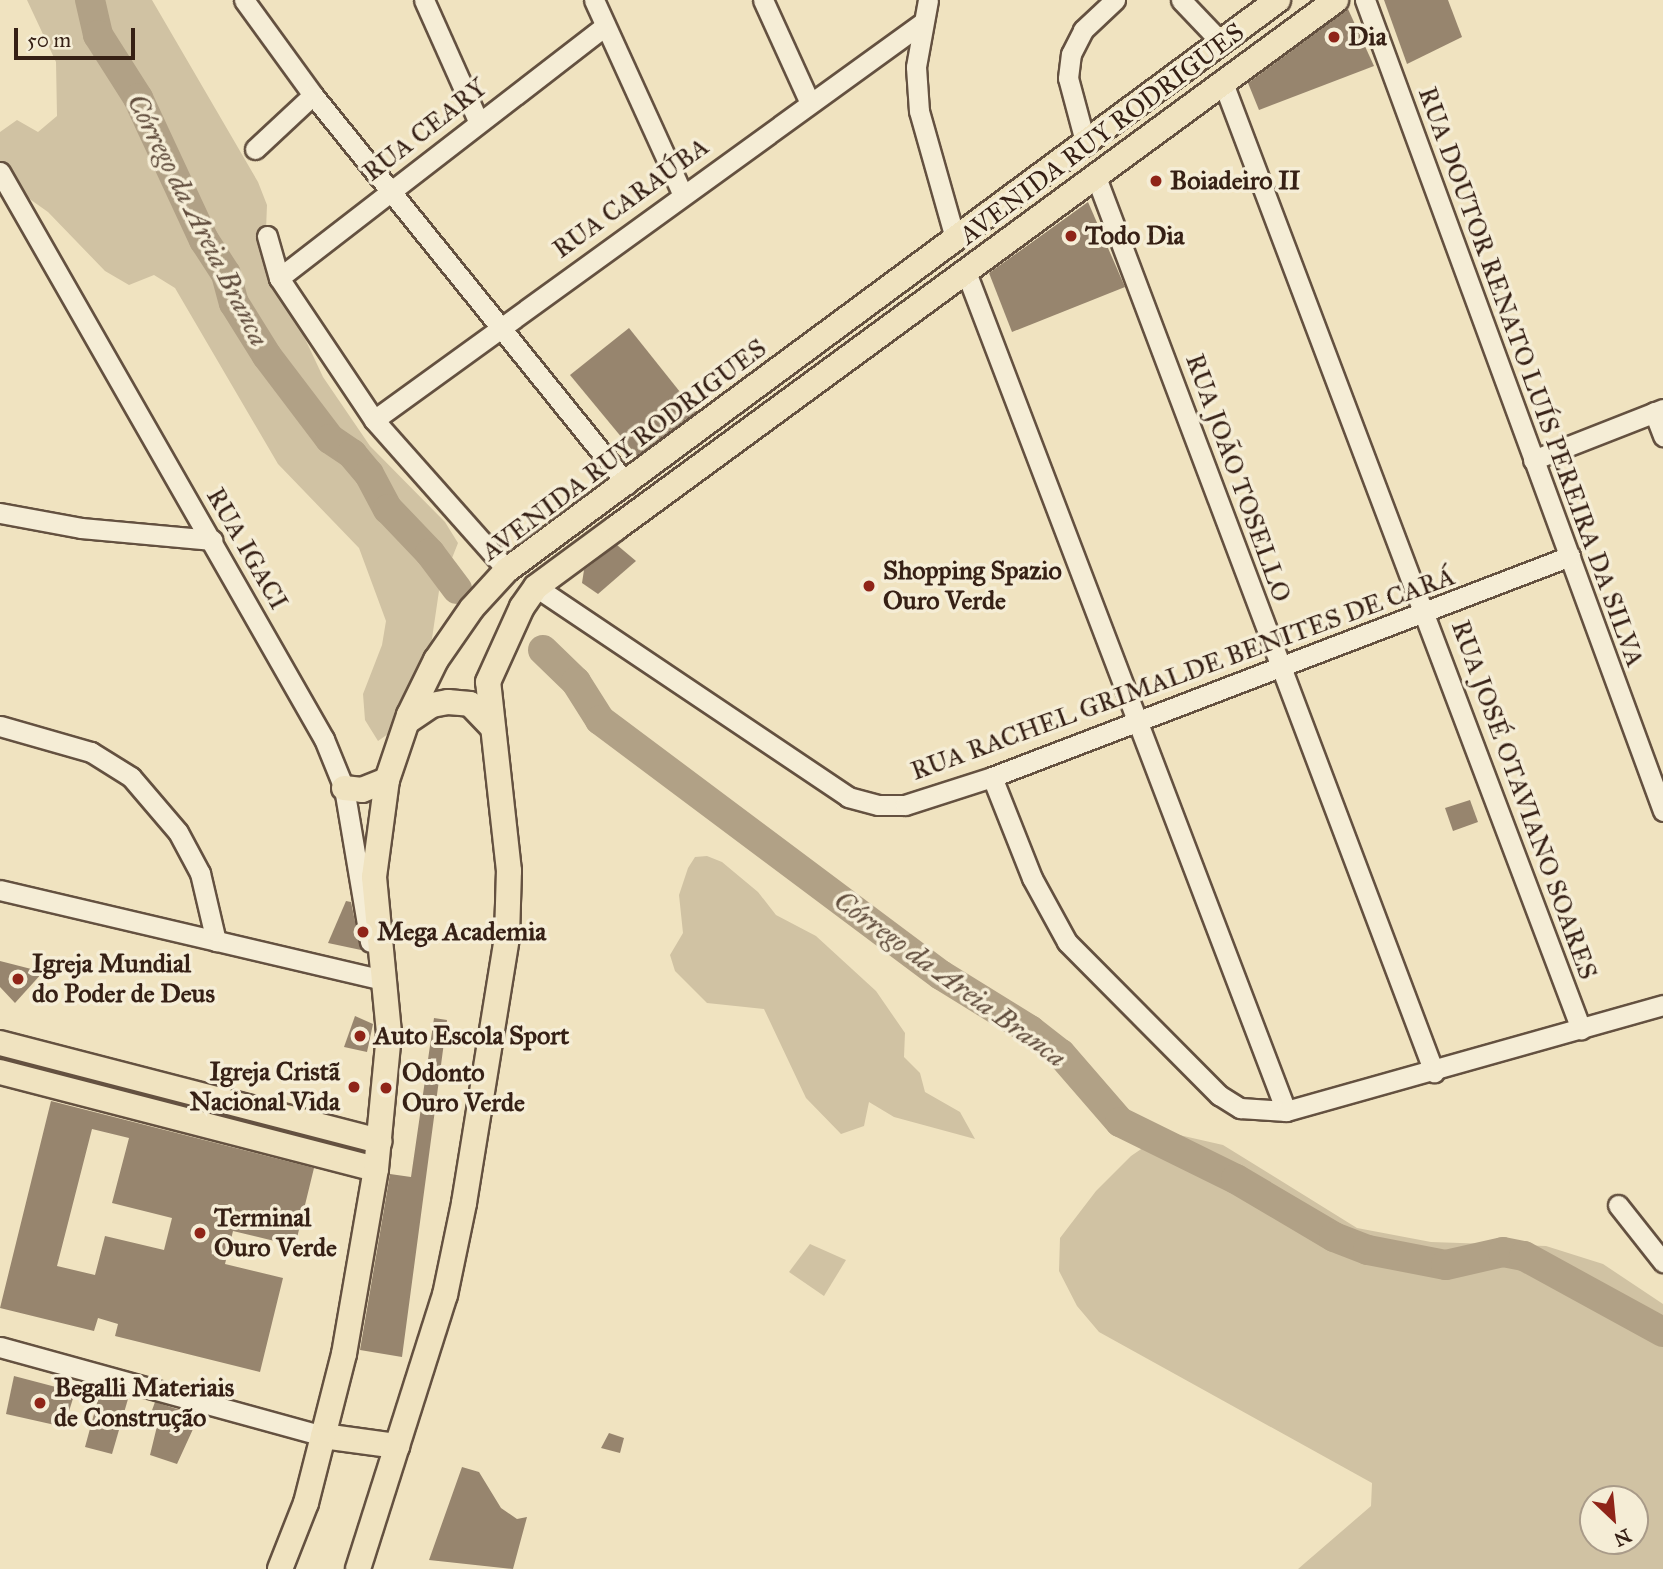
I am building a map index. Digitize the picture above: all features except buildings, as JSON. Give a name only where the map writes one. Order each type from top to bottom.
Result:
[{"type":"main road","name":"AVENIDA RUY RODRIGUES","points":[[280,1569],[306,1503],[344,1354],[380,1140],[389,1033],[380,979],[374,877],[387,780],[408,721],[436,660],[472,608],[507,570],[954,238],[1086,145],[1278,0]]},
{"type":"main road","name":"AVENIDA RUY RODRIGUES","points":[[358,1569],[445,1295],[507,937],[509,871],[488,682],[503,642],[536,587],[1096,177],[1222,80],[1336,0]]},
{"type":"main road","points":[[954,238],[966,272]]},
{"type":"main road","points":[[507,570],[522,574],[536,587]]},
{"type":"main road","points":[[408,721],[432,705],[448,702],[470,704],[491,726]]},
{"type":"main road","points":[[344,788],[362,790],[387,780]]},
{"type":"main road","points":[[0,1044],[380,1140]]},
{"type":"main road","points":[[80,1091],[92,1066]]},
{"type":"main road","points":[[0,1072],[117,1100],[376,1169]]},
{"type":"main road","points":[[323,1436],[397,1446]]},
{"type":"street","points":[[244,0],[313,95],[626,484]]},
{"type":"street","points":[[424,0],[478,121]]},
{"type":"street","points":[[594,0],[682,193]]},
{"type":"street","points":[[763,0],[810,103]]},
{"type":"street","points":[[928,0],[916,66],[919,111],[954,238]]},
{"type":"street","points":[[1181,0],[1222,42]]},
{"type":"street","name":"RUA DOUTOR RENATO LUÍS PEREIRA DA SILVA","points":[[1365,0],[1663,811]]},
{"type":"street","points":[[1086,145],[1068,78],[1071,54],[1083,30],[1108,2]]},
{"type":"street","name":"RUA CARAÚBA","points":[[374,420],[682,193],[922,23]]},
{"type":"street","name":"RUA CEARY","points":[[279,278],[478,121],[605,26]]},
{"type":"street","name":"RUA JOSÉ OTAVIANO SOARES","points":[[1222,80],[1426,612],[1581,1029]]},
{"type":"street","points":[[255,149],[313,95]]},
{"type":"street","name":"RUA IGACI","points":[[0,173],[315,720],[344,788],[380,979]]},
{"type":"street","name":"RUA JOÃO TOSELLO","points":[[1096,177],[1434,1072]]},
{"type":"street","points":[[267,236],[279,278],[374,420],[507,570]]},
{"type":"street","points":[[966,272],[1135,722],[1286,1111]]},
{"type":"street","points":[[1533,460],[1659,411],[1663,436]]},
{"type":"street","points":[[0,513],[81,528],[212,540]]},
{"type":"street","name":"RUA RACHEL GRIMALDE BENITES DE CARÁ","points":[[536,587],[848,797],[878,805],[905,805],[992,777],[1570,556]]},
{"type":"street","points":[[0,726],[91,752],[131,777],[172,824],[200,873],[216,941]]},
{"type":"street","points":[[992,777],[1049,914],[1085,964],[1219,1095],[1240,1108],[1286,1111],[1434,1072],[1663,1005]]},
{"type":"street","points":[[0,890],[380,979]]},
{"type":"street","points":[[1618,1205],[1663,1262]]},
{"type":"street","points":[[0,1347],[323,1436]]},
{"type":"shaded area","points":[[27,0],[152,0],[258,182],[267,205],[266,230],[278,281],[323,377],[370,446],[445,522],[458,543],[439,591],[430,652],[398,727],[378,741],[365,720],[363,694],[382,645],[386,621],[359,548],[278,464],[175,288],[154,275],[129,285],[105,271],[48,212],[0,178],[0,132],[17,120],[38,132],[57,116],[56,62]]},
{"type":"shaded area","points":[[707,856],[722,862],[758,892],[776,915],[816,936],[876,991],[905,1033],[904,1057],[920,1073],[925,1092],[960,1112],[975,1139],[894,1117],[869,1102],[864,1126],[841,1134],[806,1098],[764,1009],[707,1003],[675,971],[670,955],[683,933],[679,895],[688,868],[695,857]]},
{"type":"shaded area","points":[[1166,1132],[1223,1145],[1357,1228],[1431,1242],[1546,1246],[1603,1264],[1663,1304],[1663,1569],[1298,1569],[1371,1506],[1372,1483],[1099,1332],[1077,1306],[1059,1271],[1060,1238],[1096,1191],[1131,1156]]},
{"type":"shaded area","points":[[810,1244],[846,1260],[824,1296],[789,1272]]},
{"type":"waterway","name":"Córrego da Areia Branca","points":[[90,0],[98,35],[138,98],[204,240],[226,274],[234,303],[267,356],[330,439],[352,454],[369,474],[388,509],[430,553],[457,589]]},
{"type":"waterway","name":"Córrego da Areia Branca","points":[[543,650],[576,682],[600,720],[941,975],[1030,1030],[1061,1054],[1120,1122],[1236,1179],[1334,1237],[1368,1250],[1446,1265],[1503,1252],[1524,1256],[1663,1332]]},
{"type":"place","name":"Dia","points":[[1334,37]]},
{"type":"place","name":"Boiadeiro II","points":[[1156,181]]},
{"type":"place","name":"Todo Dia","points":[[1071,236]]},
{"type":"place","name":"Shopping Spazio Ouro Verde","points":[[869,586]]},
{"type":"place","name":"Mega Academia","points":[[363,932]]},
{"type":"place","name":"Igreja Mundial do Poder de Deus","points":[[18,979]]},
{"type":"place","name":"Auto Escola Sport","points":[[360,1036]]},
{"type":"place","name":"Igreja Cristã Nacional Vida","points":[[354,1087]]},
{"type":"place","name":"Odonto Ouro Verde","points":[[386,1088]]},
{"type":"place","name":"Terminal Ouro Verde","points":[[200,1233]]},
{"type":"place","name":"Begalli Materiais de Construção","points":[[40,1403]]}]
